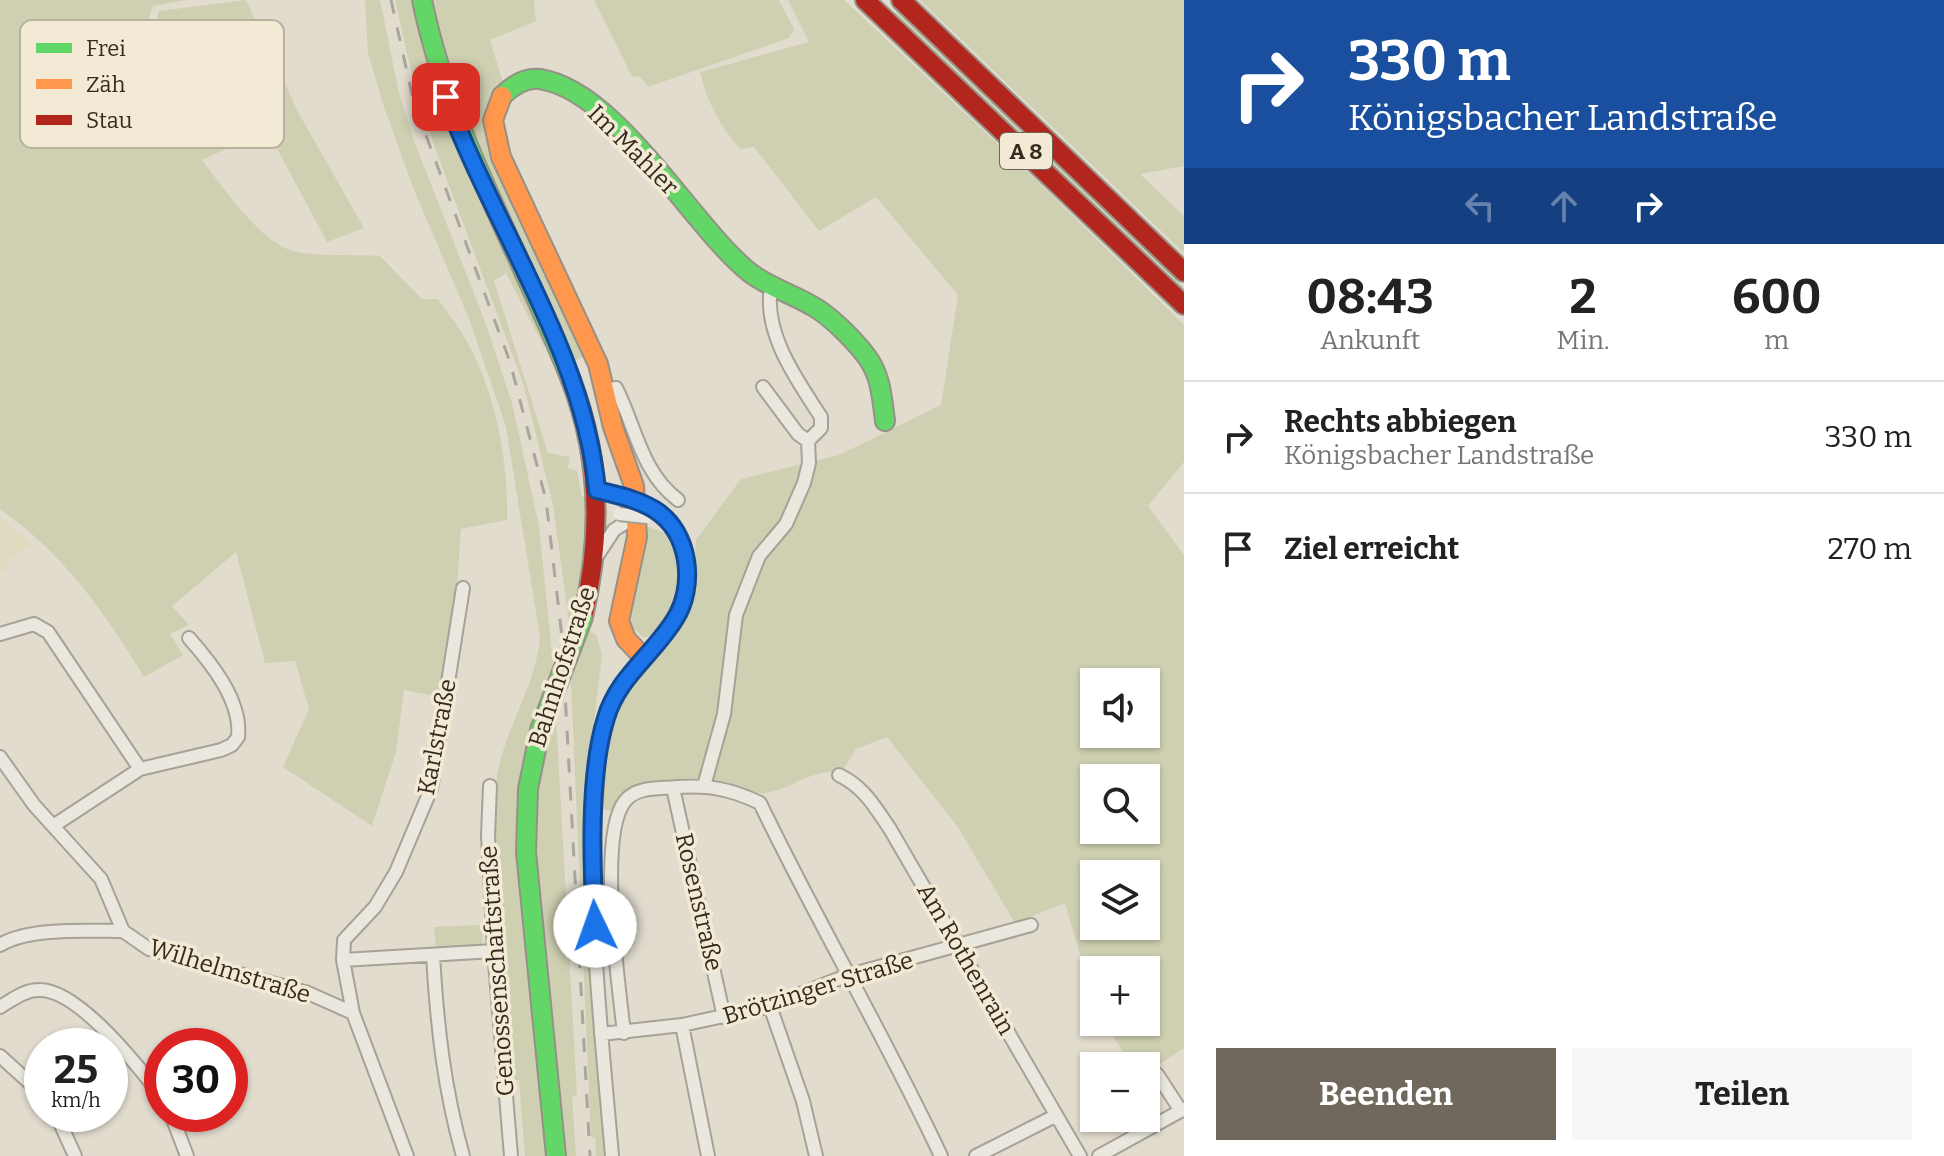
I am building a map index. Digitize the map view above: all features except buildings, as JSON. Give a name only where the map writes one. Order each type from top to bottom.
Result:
[{"type":"main road","name":"Bahnhofstraße","points":[[422,0],[454,120],[572,381],[590,442],[597,490],[595,558],[583,617],[540,730],[528,789],[526,852],[556,1156]]},
{"type":"main road","name":"A 8","points":[[865,0],[1184,305]]},
{"type":"main road","name":"A 8","points":[[901,0],[1184,272]]},
{"type":"main road","name":"Im Mahler","points":[[643,657],[626,639],[619,621],[620,601],[636,545],[638,512],[634,486],[588,340],[501,157],[492,131],[493,113],[508,88],[539,78],[572,92],[606,116],[733,257],[771,288],[819,310],[867,357],[881,385],[885,421]]},
{"type":"street","points":[[704,786],[724,714],[736,615],[759,556],[786,524],[804,483],[809,463],[808,441],[821,428],[821,417],[797,380],[775,331],[768,304],[771,288]]},
{"type":"street","points":[[763,387],[798,434],[808,441]]},
{"type":"street","name":"Im Mahler","points":[[605,390],[616,388],[627,419],[659,485],[678,500]]},
{"type":"street","points":[[597,490],[620,496],[643,513]]},
{"type":"street","points":[[598,512],[620,519],[659,512],[685,555],[687,571],[684,602],[675,620],[613,698],[600,752],[592,881],[612,1156]]},
{"type":"street","points":[[595,558],[620,519]]},
{"type":"street","name":"Karlstraße","points":[[343,960],[344,940],[375,907],[396,872],[431,789],[463,588]]},
{"type":"street","points":[[0,634],[34,624],[48,632],[140,769]]},
{"type":"street","points":[[53,826],[140,769],[221,750],[232,745],[238,737],[239,728],[231,701],[213,665],[189,638]]},
{"type":"street","name":"Wilhelmstraße","points":[[0,757],[34,805],[101,879],[123,931],[149,949],[308,993],[353,1013]]},
{"type":"street","name":"Am Rothenrain","points":[[839,775],[854,782],[869,797],[1080,1156]]},
{"type":"street","name":"Genossenschaftstraße","points":[[490,786],[488,836],[494,951],[511,1156]]},
{"type":"street","points":[[624,1033],[614,927],[615,833],[625,801],[638,790],[704,786],[738,792],[760,803],[846,976],[899,1066],[941,1156]]},
{"type":"street","name":"Rosenstraße","points":[[673,788],[724,1017]]},
{"type":"street","name":"Brötzinger Straße","points":[[601,1034],[682,1025],[770,1006],[846,976],[1031,925]]},
{"type":"street","points":[[0,945],[8,940],[42,935],[123,931]]},
{"type":"street","points":[[407,1156],[353,1013],[343,960],[494,951]]},
{"type":"street","points":[[433,955],[445,1086],[463,1156]]},
{"type":"street","points":[[0,1007],[23,993],[37,990],[68,998],[144,1075]]},
{"type":"street","points":[[770,1006],[803,1101],[816,1156]]},
{"type":"street","points":[[682,1025],[708,1156]]},
{"type":"street","points":[[0,1056],[24,1078]]},
{"type":"street","points":[[1099,1156],[1183,1110],[1160,1078]]},
{"type":"street","points":[[976,1156],[1055,1116]]},
{"type":"street","points":[[64,1132],[75,1156]]},
{"type":"street","points":[[179,1132],[187,1156]]},
{"type":"shaded area","points":[[0,517],[33,545],[7,561],[8,569],[0,573]]},
{"type":"green space","points":[[0,0],[187,0],[153,6],[148,20],[20,20],[20,148],[228,148],[202,160],[243,212],[267,236],[293,251],[380,256],[422,299],[438,299],[460,329],[476,360],[498,427],[506,475],[507,520],[461,529],[457,586],[440,697],[404,690],[396,752],[372,826],[283,767],[309,709],[295,661],[265,663],[236,552],[172,606],[189,625],[170,634],[183,655],[144,677],[114,629],[63,564],[0,509]]},
{"type":"green space","points":[[246,0],[255,20],[157,18],[159,11]]},
{"type":"green space","points":[[365,0],[380,0],[399,93],[414,141],[486,324],[512,403],[539,526],[556,716],[538,706],[529,733],[532,735],[526,761],[550,1156],[525,1156],[519,1080],[510,1080],[498,968],[491,849],[501,758],[533,673],[540,637],[506,427],[470,321],[414,190],[384,107],[368,53]]},
{"type":"green space","points":[[395,0],[414,0],[546,341],[544,347],[506,273],[494,281],[548,453],[570,457],[568,468],[577,471],[582,497],[587,496],[590,511],[589,557],[573,617],[597,636],[602,655],[594,723],[586,887],[604,1156],[596,1156],[595,1137],[591,1137],[568,615],[553,505],[524,386],[435,148],[412,75]]},
{"type":"green space","points":[[428,0],[534,0],[536,21],[490,40],[504,86],[489,101],[484,130],[504,184],[584,356],[575,361],[489,183],[444,74]]},
{"type":"green space","points":[[594,0],[779,0],[794,29],[789,38],[648,87],[640,76],[632,77]]},
{"type":"green space","points":[[788,0],[844,0],[1033,177],[1184,325],[1184,462],[1148,506],[1184,555],[1184,1048],[1160,1064],[1160,1052],[1123,1052],[1113,1036],[1160,1036],[1160,956],[1080,956],[1065,903],[1015,923],[957,826],[887,737],[856,749],[842,772],[820,773],[775,791],[759,793],[707,779],[683,778],[636,786],[613,812],[599,807],[605,747],[620,701],[638,672],[671,638],[682,619],[694,583],[696,540],[741,479],[839,455],[941,405],[958,295],[876,197],[819,231],[754,147],[740,149],[733,140],[715,113],[700,72],[809,42]]},
{"type":"green space","points":[[920,0],[1184,0],[1184,166],[1140,174],[1184,216],[1184,253]]},
{"type":"green space","points":[[897,11],[1184,287],[1184,292],[895,14]]},
{"type":"green space","points":[[284,82],[364,228],[327,242],[277,148],[284,148]]},
{"type":"green space","points":[[643,525],[667,534],[679,561],[681,575],[677,600],[671,613],[653,636],[643,637],[629,624],[627,605]]},
{"type":"green space","points":[[556,716],[577,1095],[572,1096],[576,1156],[563,1156],[532,814],[549,730]]},
{"type":"green space","points":[[483,925],[482,947],[436,949],[434,927]]},
{"type":"railway","points":[[391,0],[414,103],[510,362],[546,500],[562,637],[590,1156]]},
{"type":"traffic: fast","points":[[422,0],[434,50],[468,146],[571,380]]},
{"type":"traffic: fast","points":[[502,96],[519,83],[540,79],[569,89],[597,107],[651,162],[726,250],[749,272],[819,310],[857,345],[875,372],[885,421]]},
{"type":"traffic: fast","points":[[540,730],[583,617]]},
{"type":"traffic: fast","points":[[540,730],[528,789],[526,852],[556,1156]]},
{"type":"traffic: slow","points":[[502,96],[493,120],[501,157],[598,364],[613,427],[634,486],[637,537],[619,621],[626,639],[643,657]]},
{"type":"traffic: jam","points":[[865,0],[1184,305]]},
{"type":"traffic: jam","points":[[901,0],[1184,272]]},
{"type":"traffic: jam","points":[[571,380],[588,439],[595,498],[593,557],[583,617]]},
{"type":"route","points":[[446,97],[473,165],[572,381],[590,442],[597,490],[659,512],[680,539],[685,555],[687,587],[684,602],[675,620],[625,679],[613,698],[605,721],[593,839],[595,926]]}]
